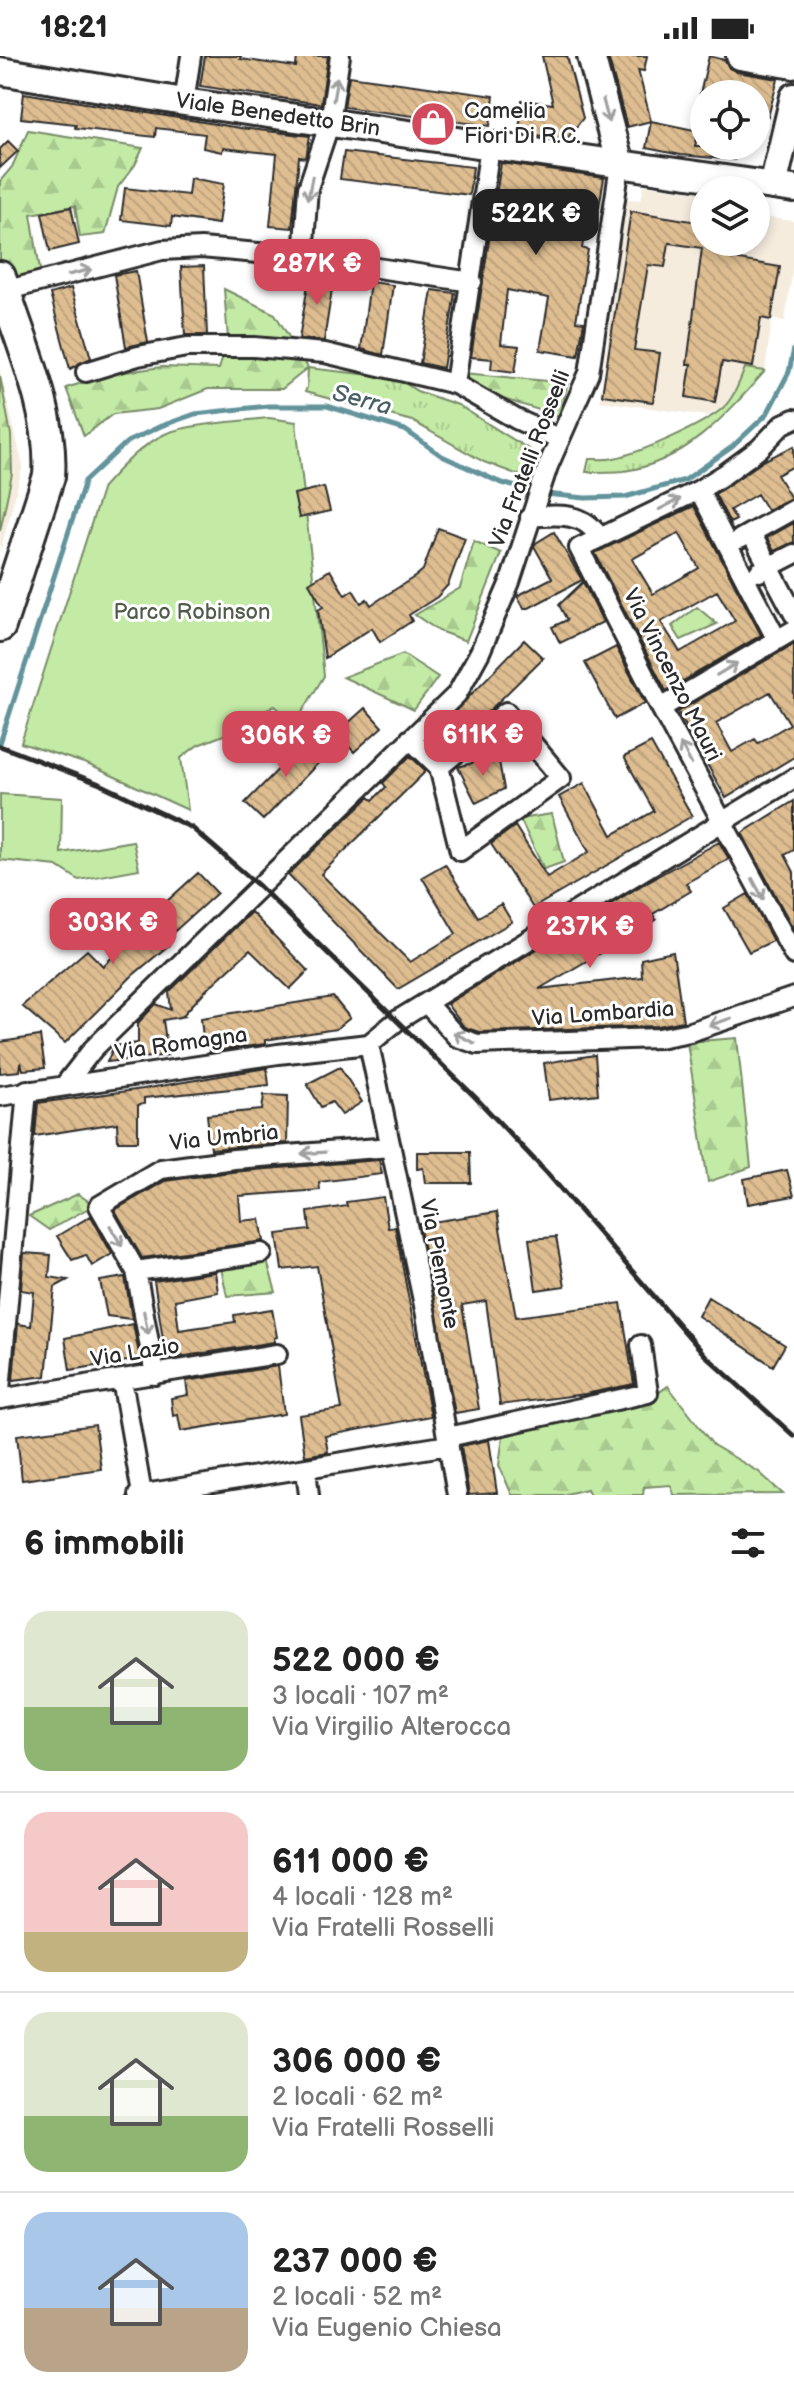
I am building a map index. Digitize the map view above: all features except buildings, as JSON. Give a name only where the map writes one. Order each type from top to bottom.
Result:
[{"type":"main road","points":[[0,626],[49,476],[51,451],[48,425],[2,284]]},
{"type":"street","points":[[184,102],[191,56]]},
{"type":"street","points":[[303,257],[308,188],[330,122],[340,56]]},
{"type":"street","points":[[591,56],[620,165]]},
{"type":"street","points":[[740,56],[794,65]]},
{"type":"street","name":"Viale Benedetto Brin","points":[[0,71],[184,102],[783,187]]},
{"type":"street","points":[[783,187],[794,97]]},
{"type":"street","points":[[455,384],[490,147]]},
{"type":"street","name":"Via Fratelli Rosselli","points":[[64,1086],[93,1049],[457,694],[480,652],[510,582],[548,466],[589,373],[620,165]]},
{"type":"street","points":[[2,284],[162,250],[234,250],[303,257],[472,282]]},
{"type":"street","points":[[86,372],[138,356],[187,347],[254,347],[325,353],[455,384],[516,419],[560,439]]},
{"type":"street","points":[[532,511],[560,513],[593,526],[600,538],[699,490],[759,449],[783,424],[794,419]]},
{"type":"street","points":[[699,490],[777,640]]},
{"type":"street","points":[[723,536],[735,541],[794,509]]},
{"type":"street","points":[[751,533],[794,614]]},
{"type":"street","name":"Via Vincenzo Mauri","points":[[600,538],[579,548],[722,823]]},
{"type":"street","points":[[746,579],[794,554]]},
{"type":"street","points":[[661,708],[794,630]]},
{"type":"street","points":[[410,739],[439,767],[460,851],[561,778],[506,712],[439,767]]},
{"type":"street","points":[[369,1044],[398,1020],[794,778]]},
{"type":"street","points":[[722,823],[794,955]]},
{"type":"street","name":"Via Lombardia","points":[[426,1003],[457,1037],[477,1044],[659,1038],[690,1032],[794,997]]},
{"type":"street","name":"Via Romagna","points":[[0,1096],[369,1044]]},
{"type":"street","name":"Via Piemonte","points":[[369,1044],[426,1315],[457,1495]]},
{"type":"street","points":[[0,1390],[27,1090]]},
{"type":"street","name":"Via Umbria","points":[[155,1375],[136,1271],[99,1206],[161,1169],[234,1159],[391,1147]]},
{"type":"street","points":[[136,1271],[262,1253]]},
{"type":"street","points":[[122,1380],[140,1495],[306,1470],[448,1441],[648,1393],[641,1345]]},
{"type":"street","name":"Via Lazio","points":[[0,1399],[277,1354]]},
{"type":"street","points":[[306,1470],[309,1495]]},
{"type":"shaded area","points":[[644,185],[690,191],[690,256],[770,256],[770,218],[794,221],[794,260],[785,321],[772,319],[765,371],[745,368],[739,385],[724,406],[708,416],[600,401],[626,199],[641,200]]},
{"type":"shaded area","points":[[0,370],[23,466],[0,552]]},
{"type":"green space","points":[[28,130],[143,148],[135,165],[118,187],[105,234],[80,237],[75,206],[31,214],[41,276],[0,281],[0,181],[12,167]]},
{"type":"green space","points":[[224,289],[275,314],[308,368],[282,389],[208,389],[158,409],[113,414],[84,436],[66,388],[111,374],[162,367],[219,369],[228,339]]},
{"type":"green space","points":[[308,368],[397,378],[417,391],[458,405],[533,452],[524,477],[484,462],[412,421],[305,392]]},
{"type":"green space","points":[[745,368],[765,371],[736,404],[685,447],[646,466],[624,471],[586,472],[589,459],[611,459],[639,450],[687,430],[715,414],[731,399]]},
{"type":"green space","points":[[463,373],[568,383],[559,416],[477,391]]},
{"type":"green space","points":[[0,376],[11,435],[12,474],[0,531]]},
{"type":"green space","name":"Parco Robinson","points":[[269,418],[296,422],[324,676],[295,724],[274,705],[244,727],[198,745],[181,758],[188,810],[87,764],[21,743],[103,487],[139,451],[165,434],[201,425]]},
{"type":"green space","points":[[474,541],[501,553],[466,641],[439,631],[415,615],[460,588]]},
{"type":"green space","points":[[697,607],[717,624],[681,640],[672,626]]},
{"type":"green space","points":[[403,654],[438,677],[414,710],[343,677]]},
{"type":"green space","points":[[0,794],[62,798],[61,853],[133,841],[139,869],[79,880],[57,866],[0,860]]},
{"type":"green space","points":[[552,814],[564,862],[544,869],[520,819]]},
{"type":"green space","points":[[737,1038],[751,1167],[708,1182],[687,1042]]},
{"type":"green space","points":[[78,1194],[94,1205],[49,1230],[29,1216]]},
{"type":"green space","points":[[267,1261],[276,1292],[227,1296],[221,1268]]},
{"type":"green space","points":[[668,1386],[713,1445],[759,1472],[783,1494],[674,1495],[671,1485],[644,1487],[643,1495],[590,1495],[587,1489],[562,1495],[512,1495],[499,1465],[504,1429],[640,1406]]},
{"type":"waterway","name":"Serra","points":[[0,743],[85,481],[127,442],[195,414],[268,406],[327,406],[405,430],[442,456],[499,482],[536,493],[585,498],[625,497],[685,480],[732,447],[767,414],[789,372],[794,349]]},
{"type":"railway","points":[[0,746],[100,784],[192,828],[259,886],[475,1097],[547,1173],[705,1355],[794,1436]]},
{"type":"place","name":"Camelia Fiori Di R.C.","points":[[433,124]]}]
